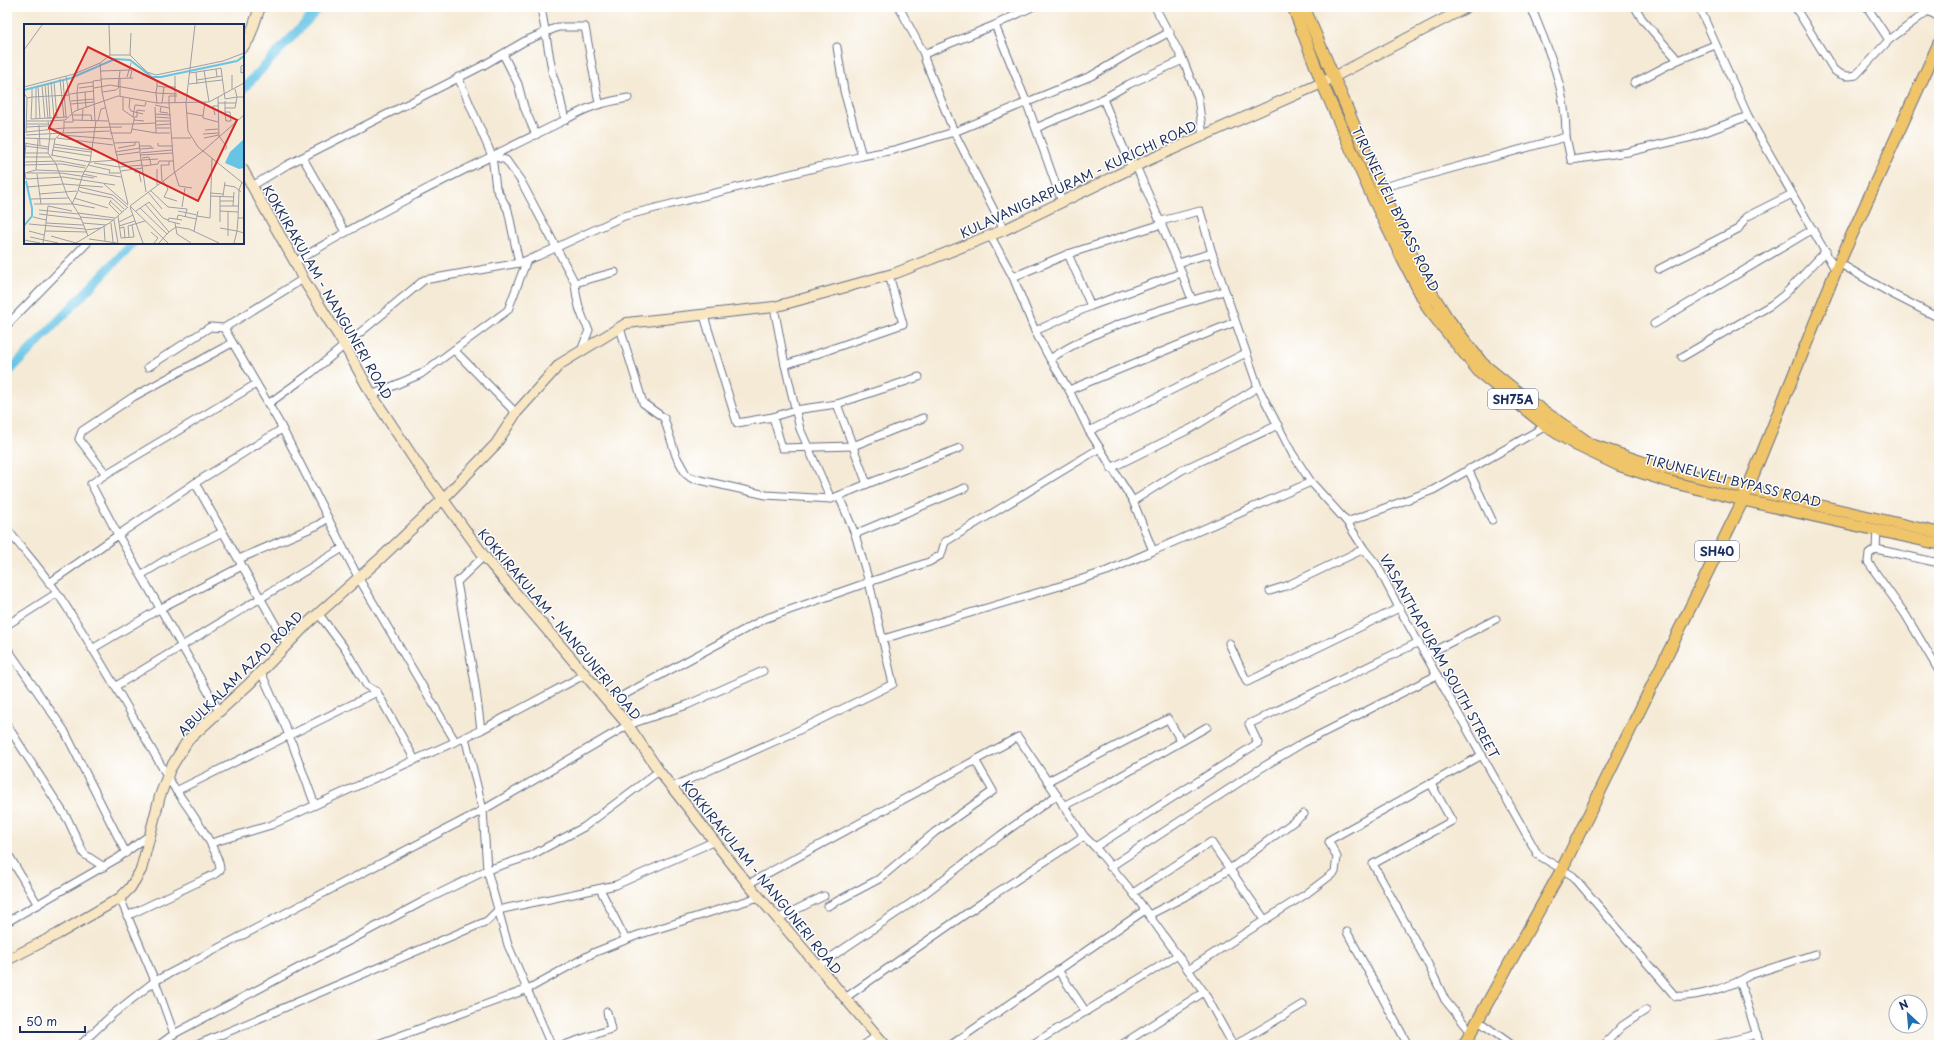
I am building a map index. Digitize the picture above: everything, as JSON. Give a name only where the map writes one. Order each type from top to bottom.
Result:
[{"type":"main road","points":[[244,46],[249,39],[260,7]]},
{"type":"main road","name":"TIRUNELVELI BYPASS ROAD","points":[[1293,7],[1322,83],[1373,199],[1403,260],[1429,310],[1480,373],[1546,426],[1576,445],[1618,465],[1667,481],[1743,500],[1939,544]]},
{"type":"main road","points":[[1304,7],[1380,188],[1432,292],[1446,316],[1482,363],[1525,398],[1592,445],[1648,464],[1747,489],[1939,533]]},
{"type":"main road","name":"KULAVANIGARPURAM - KURICHI ROAD","points":[[444,499],[496,444],[516,413],[560,364],[627,323],[704,316],[774,307],[889,275],[1004,230],[1134,167],[1322,83],[1467,7]]},
{"type":"main road","name":"SH40","points":[[1464,1045],[1562,869],[1743,500],[1837,267],[1939,43]]},
{"type":"main road","name":"KOKKIRAKULAM - NANGUNERI ROAD","points":[[244,172],[303,279],[345,346],[372,394],[416,462],[484,556],[628,725],[659,772],[748,884],[885,1045]]},
{"type":"main road","name":"ABULKALAM AZAD ROAD","points":[[7,960],[58,934],[120,898],[130,888],[141,870],[160,796],[168,776],[188,740],[261,672],[318,614],[382,558],[444,499]]},
{"type":"street","points":[[541,7],[553,76],[559,93],[565,120]]},
{"type":"street","points":[[899,7],[924,54],[925,60],[954,132],[1004,230]]},
{"type":"street","points":[[924,54],[995,25],[1032,7]]},
{"type":"street","points":[[1155,7],[1170,32],[1198,97],[1203,136]]},
{"type":"street","points":[[1531,7],[1560,84],[1566,112],[1566,137],[1571,160],[1628,152],[1692,137],[1748,116]]},
{"type":"street","points":[[1635,7],[1642,19],[1678,60]]},
{"type":"street","points":[[1699,7],[1748,116],[1792,194],[1837,267],[1939,318]]},
{"type":"street","points":[[1795,7],[1838,74],[1850,77],[1856,75],[1889,40],[1928,11],[1939,17]]},
{"type":"street","points":[[1867,7],[1889,40]]},
{"type":"street","points":[[995,25],[1026,101],[1062,202]]},
{"type":"street","points":[[252,186],[525,41],[558,27],[586,27],[599,103]]},
{"type":"street","points":[[268,404],[345,346],[424,280],[519,263],[557,248],[624,216],[862,156],[894,150],[954,132],[1026,101],[1091,76],[1170,32]]},
{"type":"street","points":[[1634,83],[1678,60],[1715,45]]},
{"type":"street","points":[[837,47],[844,92],[862,156]]},
{"type":"street","points":[[503,54],[518,84],[524,107],[536,135]]},
{"type":"street","points":[[1036,128],[1103,99],[1129,84],[1183,60]]},
{"type":"street","points":[[458,77],[492,156],[496,188],[508,210],[519,263]]},
{"type":"street","points":[[295,262],[345,232],[436,184],[565,120],[584,108],[599,103],[628,98]]},
{"type":"street","points":[[1103,99],[1161,222],[1192,300]]},
{"type":"street","points":[[1380,188],[1566,137]]},
{"type":"street","points":[[492,156],[506,160],[521,181],[575,283],[575,293],[585,324],[589,330],[580,352]]},
{"type":"street","points":[[304,158],[345,232]]},
{"type":"street","points":[[1659,269],[1738,229],[1746,217],[1792,194]]},
{"type":"street","name":"VASANTHAPURAM SOUTH STREET","points":[[1161,222],[1200,211],[1224,291],[1258,386],[1292,453],[1310,482],[1347,522],[1364,549],[1377,565],[1399,608],[1538,855],[1573,876],[1675,996],[1688,997],[1740,981],[1750,976],[1815,954]]},
{"type":"street","points":[[1013,277],[1068,254],[1161,222]]},
{"type":"street","points":[[1654,324],[1813,229]]},
{"type":"street","points":[[990,235],[1013,277],[1035,331],[1050,359],[1069,390],[1089,431],[1133,501],[1153,551]]},
{"type":"street","points":[[7,326],[86,244]]},
{"type":"street","points":[[1682,357],[1771,305],[1784,295],[1826,251]]},
{"type":"street","points":[[1178,263],[1212,253]]},
{"type":"street","points":[[1068,254],[1091,306]]},
{"type":"street","points":[[372,394],[421,374],[508,310],[527,260]]},
{"type":"street","points":[[575,283],[615,272]]},
{"type":"street","points":[[1035,331],[1091,306],[1181,273]]},
{"type":"street","points":[[786,365],[903,324],[889,275]]},
{"type":"street","points":[[148,367],[210,327],[224,328],[303,279]]},
{"type":"street","points":[[1050,359],[1068,347],[1106,330],[1192,300],[1224,291]]},
{"type":"street","points":[[774,307],[800,429],[810,448],[831,498]]},
{"type":"street","points":[[704,316],[737,423],[773,417],[795,410],[837,404],[919,377]]},
{"type":"street","points":[[1069,390],[1235,322]]},
{"type":"street","points":[[224,328],[282,429],[358,578],[455,741]]},
{"type":"street","points":[[620,328],[643,403],[664,418],[676,456],[686,474],[691,478],[766,495],[831,498],[960,448]]},
{"type":"street","points":[[106,474],[79,439],[82,431],[133,396],[232,343]]},
{"type":"street","points":[[454,350],[516,413]]},
{"type":"street","points":[[1089,431],[1246,353]]},
{"type":"street","points":[[219,710],[142,574],[118,535],[91,484],[256,384]]},
{"type":"street","points":[[1111,468],[1192,428],[1258,386]]},
{"type":"street","points":[[837,404],[867,484]]},
{"type":"street","points":[[773,417],[782,448],[853,446],[923,418]]},
{"type":"street","points":[[1133,501],[1182,470],[1278,425]]},
{"type":"street","points":[[1347,522],[1433,490],[1546,426]]},
{"type":"street","points":[[49,583],[195,483],[282,429]]},
{"type":"street","points":[[609,703],[764,619],[935,559],[941,555],[945,542],[1100,448]]},
{"type":"street","points":[[1468,469],[1492,520]]},
{"type":"street","points":[[883,639],[1107,571],[1310,482]]},
{"type":"street","points":[[195,483],[287,645]]},
{"type":"street","points":[[854,534],[965,488]]},
{"type":"street","points":[[672,787],[791,734],[893,684],[869,582],[854,534],[839,496]]},
{"type":"street","points":[[239,559],[318,525],[328,518]]},
{"type":"street","points":[[7,529],[57,593],[116,686],[176,791],[211,844],[220,865],[220,870],[127,916]]},
{"type":"street","points":[[1876,549],[1877,529]]},
{"type":"street","points":[[142,574],[167,558],[224,532]]},
{"type":"street","points":[[116,686],[260,597],[343,548]]},
{"type":"street","points":[[1270,591],[1286,586],[1364,549]]},
{"type":"street","points":[[1939,563],[1876,549],[1869,554],[1868,562],[1905,614],[1939,671]]},
{"type":"street","points":[[481,730],[475,682],[456,582],[484,556]]},
{"type":"street","points":[[92,649],[161,608],[242,566],[239,559]]},
{"type":"street","points":[[7,625],[57,593]]},
{"type":"street","points":[[1229,643],[1247,682],[1399,608]]},
{"type":"street","points":[[318,614],[345,649],[367,686],[377,692],[414,760]]},
{"type":"street","points":[[1426,656],[1496,618]]},
{"type":"street","points":[[1095,847],[1258,743],[1249,724],[1419,642]]},
{"type":"street","points":[[7,648],[64,730],[126,852]]},
{"type":"street","points":[[80,1045],[113,1014],[156,981],[483,810],[628,725],[687,705],[764,671]]},
{"type":"street","points":[[261,672],[289,735],[315,805]]},
{"type":"street","points":[[211,844],[271,825],[481,730],[584,675]]},
{"type":"street","points":[[1110,867],[1258,770],[1303,743],[1437,675]]},
{"type":"street","points":[[176,791],[377,692]]},
{"type":"street","points":[[1048,781],[1168,719],[1181,741]]},
{"type":"street","points":[[7,726],[68,820],[84,854],[104,867]]},
{"type":"street","points":[[1063,806],[1105,785],[1207,726]]},
{"type":"street","points":[[465,737],[483,810],[487,870],[498,910],[508,945],[551,1045]]},
{"type":"street","points":[[748,884],[1018,737],[1084,836],[1133,893],[1204,992],[1234,1045],[1303,1004]]},
{"type":"street","points":[[1188,970],[1306,894],[1335,872],[1337,857],[1329,842],[1331,839],[1482,755]]},
{"type":"street","points":[[828,906],[879,879],[935,832],[993,791],[975,760]]},
{"type":"street","points":[[159,1045],[174,1034],[368,930],[487,870],[530,856],[584,827],[659,772]]},
{"type":"street","points":[[1431,784],[1452,821],[1373,864],[1428,964],[1445,1000],[1471,1032]]},
{"type":"street","points":[[818,966],[923,896],[1001,834],[1057,795]]},
{"type":"street","points":[[951,1045],[1058,970],[1147,912],[1192,893],[1230,869],[1304,814]]},
{"type":"street","points":[[7,922],[104,867],[151,834]]},
{"type":"street","points":[[845,998],[994,895],[1084,836]]},
{"type":"street","points":[[197,1045],[486,921],[498,910],[616,885],[715,841]]},
{"type":"street","points":[[1133,893],[1211,842],[1265,920]]},
{"type":"street","points":[[7,852],[38,905]]},
{"type":"street","points":[[600,889],[626,940]]},
{"type":"street","points":[[778,919],[824,896]]},
{"type":"street","points":[[375,1045],[528,989],[594,953],[626,940],[759,897]]},
{"type":"street","points":[[120,898],[156,981],[174,1034]]},
{"type":"street","points":[[1347,932],[1408,1045]]},
{"type":"street","points":[[1031,1045],[1178,955]]},
{"type":"street","points":[[1058,970],[1086,1012]]},
{"type":"street","points":[[1740,981],[1760,1045]]},
{"type":"street","points":[[1123,1045],[1204,992]]},
{"type":"street","points":[[1604,1045],[1622,1026],[1646,1010]]},
{"type":"street","points":[[564,1045],[610,1029],[607,1012]]},
{"type":"street","points":[[1477,1020],[1512,1045]]},
{"type":"street","points":[[1715,1045],[1757,1034]]},
{"type":"street","points":[[864,1045],[877,1036]]},
{"type":"waterway","points":[[244,88],[320,7]]},
{"type":"waterway","points":[[7,374],[132,244]]}]
